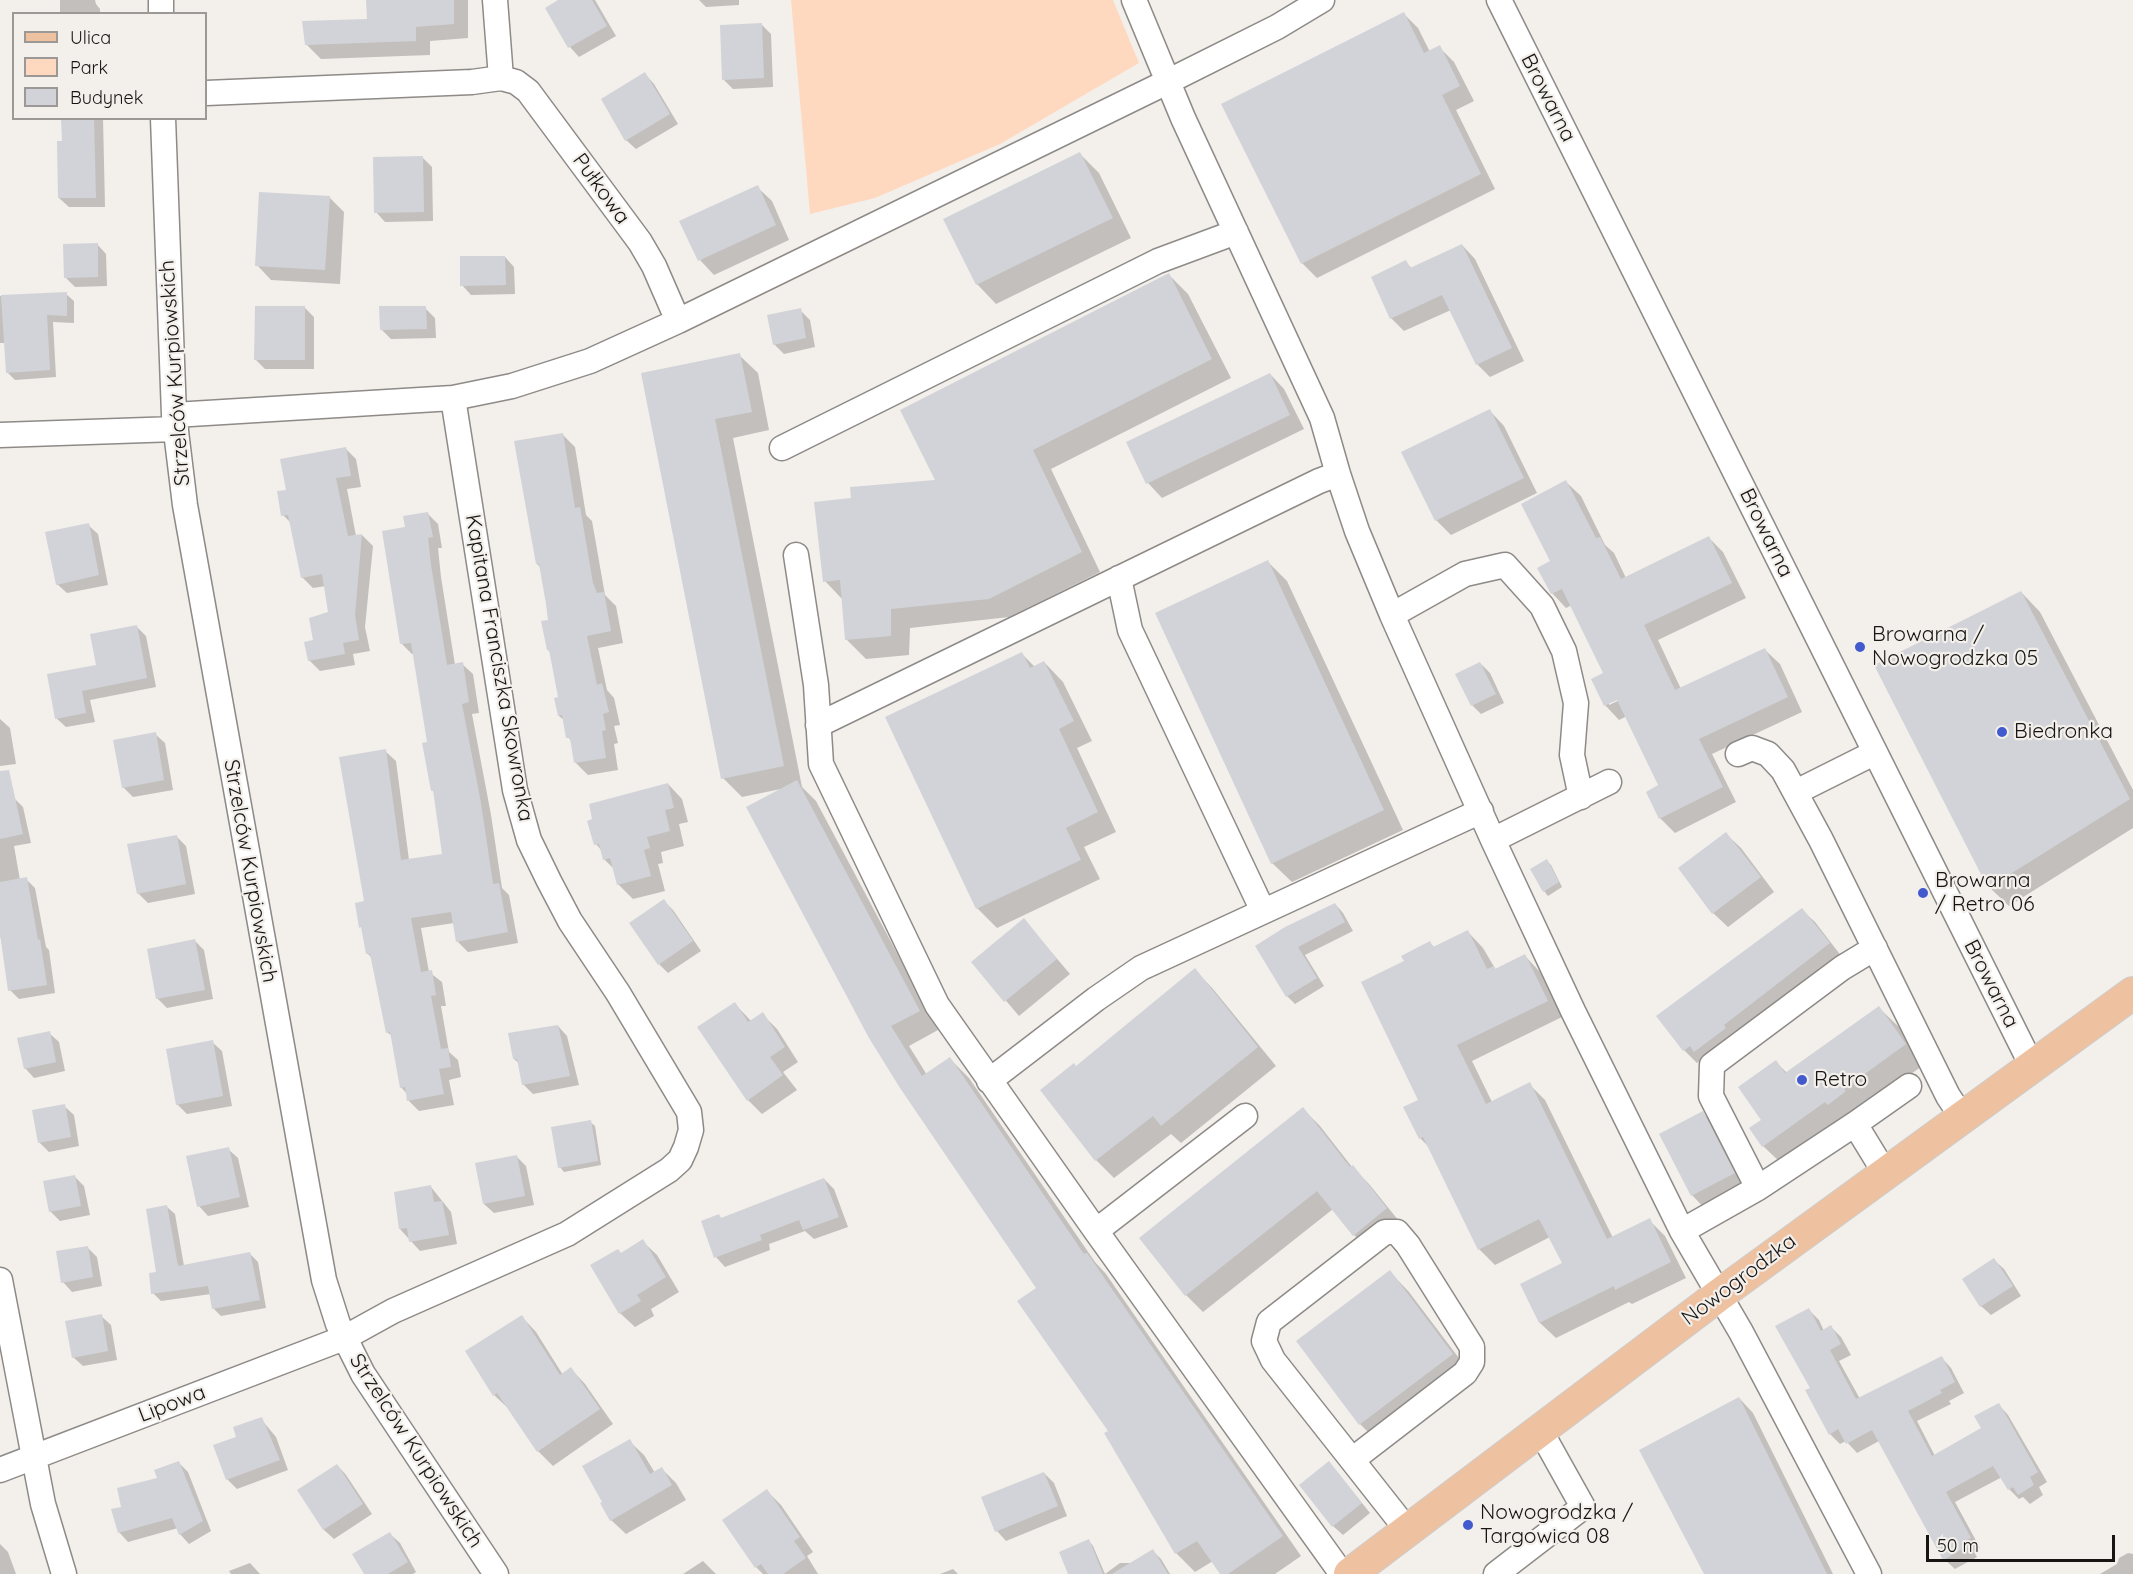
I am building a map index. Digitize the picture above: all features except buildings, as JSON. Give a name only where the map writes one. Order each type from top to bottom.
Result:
[{"type":"main road","name":"Nowogrodzka","points":[[1350,1574],[1719,1295],[2133,993]]},
{"type":"street","points":[[207,93],[472,82],[501,78],[495,0]]},
{"type":"street","points":[[1134,0],[1167,82],[1322,418],[1357,531],[1392,615],[1493,840],[1573,1011],[1682,1231],[1741,1332],[1869,1574]]},
{"type":"street","points":[[0,435],[453,398],[494,391],[553,374],[590,361],[678,321],[1167,82],[1277,27],[1322,0]]},
{"type":"street","name":"Browarna","points":[[1498,0],[1704,407],[1874,753],[2032,1066]]},
{"type":"street","name":"Pułkowa","points":[[501,78],[516,82],[528,91],[622,216],[654,266],[678,321]]},
{"type":"street","name":"Strzelców Kurpiowskich","points":[[163,120],[175,422],[185,504],[324,1280],[331,1308],[344,1338],[371,1388],[496,1574]]},
{"type":"street","points":[[782,448],[1158,261],[1236,232]]},
{"type":"street","name":"Kapitana Franciszka Skowronka","points":[[344,1338],[413,1302],[567,1234],[669,1170],[684,1153],[691,1130],[689,1112],[676,1088],[618,993],[570,921],[529,840],[515,790],[453,398]]},
{"type":"street","points":[[818,725],[1319,481],[1338,474]]},
{"type":"street","points":[[796,555],[816,685],[820,764],[937,1005],[1342,1574]]},
{"type":"street","points":[[1392,615],[1465,574],[1505,565],[1542,606],[1564,651],[1576,703],[1572,755],[1581,796]]},
{"type":"street","points":[[1119,578],[1130,630],[1263,911]]},
{"type":"street","points":[[1738,754],[1752,748],[1768,754],[1783,770],[1948,1096],[1962,1117]]},
{"type":"street","points":[[1796,792],[1874,753]]},
{"type":"street","points":[[1493,840],[1609,782]]},
{"type":"street","points":[[989,1081],[1096,999],[1141,969],[1481,811]]},
{"type":"street","points":[[1758,1188],[1711,1096],[1712,1065],[1842,968],[1875,948]]},
{"type":"street","points":[[1682,1231],[1758,1188],[1909,1086]]},
{"type":"street","points":[[1096,1231],[1245,1116]]},
{"type":"street","points":[[1855,1124],[1885,1173]]},
{"type":"street","points":[[1352,1460],[1465,1373],[1472,1362],[1472,1347],[1408,1245],[1397,1232],[1385,1232],[1269,1322],[1264,1341],[1273,1360],[1407,1530]]},
{"type":"street","points":[[0,1280],[43,1504],[64,1574]]},
{"type":"street","name":"Lipowa","points":[[0,1470],[344,1338]]},
{"type":"street","points":[[1496,1574],[1583,1506],[1540,1430]]},
{"type":"green space","points":[[791,0],[1113,0],[1139,63],[1000,144],[875,198],[810,214]]},
{"type":"place","name":"Browarna / Nowogrodzka 05","points":[[1860,647]]},
{"type":"place","name":"Biedronka","points":[[2002,732]]},
{"type":"place","name":"Browarna / Retro 06","points":[[1923,893]]},
{"type":"place","name":"Retro","points":[[1802,1080]]},
{"type":"place","name":"Nowogrodzka / Targowica 08","points":[[1468,1525]]}]
